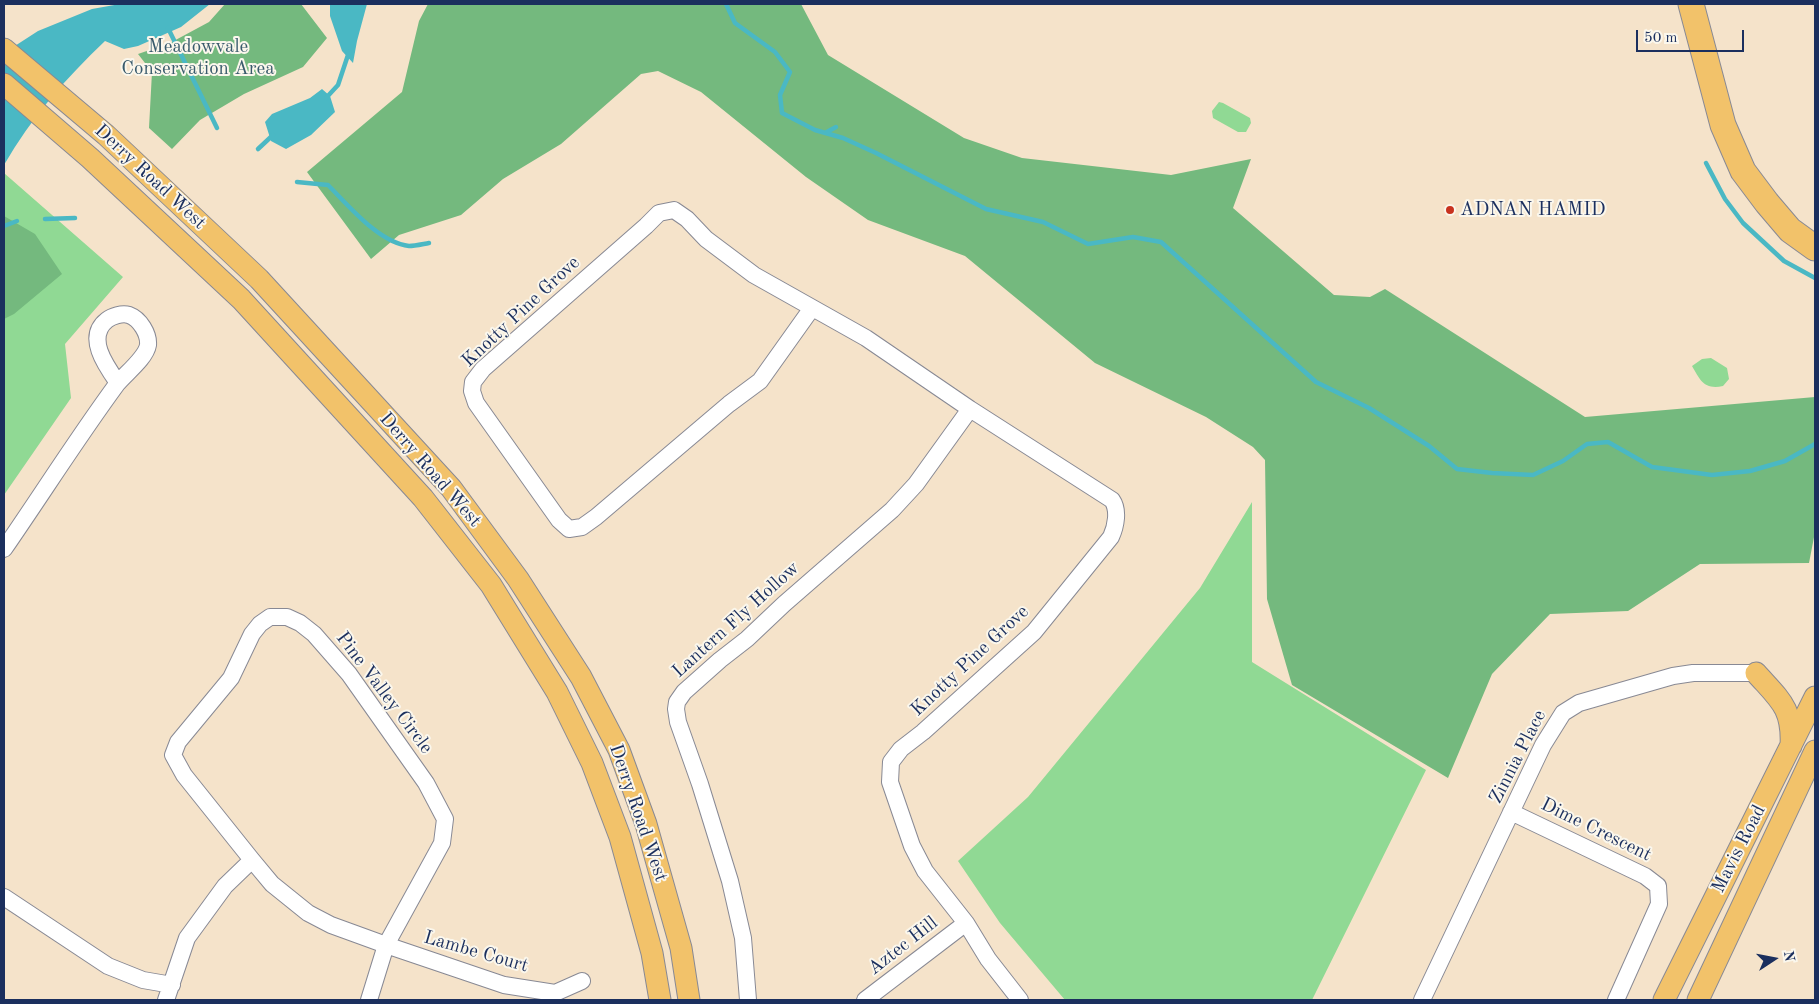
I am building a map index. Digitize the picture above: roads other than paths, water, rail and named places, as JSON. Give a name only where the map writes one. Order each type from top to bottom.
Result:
[{"type":"highway","points":[[1691,4],[1723,125],[1743,171],[1790,230],[1815,248]]},
{"type":"main road","name":"Derry Road West","points":[[4,49],[106,135],[259,279],[450,488],[518,579],[581,677],[619,750],[652,843],[681,948],[689,1000]]},
{"type":"main road","name":"Derry Road West","points":[[4,84],[90,158],[241,299],[423,498],[491,585],[557,692],[592,763],[620,837],[652,953],[660,1000]]},
{"type":"main road","points":[[1756,673],[1782,703],[1789,715],[1792,728],[1790,747]]},
{"type":"main road","name":"Mavis Road","points":[[1664,1000],[1815,697]]},
{"type":"main road","name":"Mavis Road","points":[[1698,1000],[1815,751]]},
{"type":"street","name":"Knotty Pine Grove","points":[[812,308],[760,381],[729,404],[596,518],[582,526],[569,529],[559,520],[476,403],[473,395],[473,382],[484,369],[659,213],[674,210],[687,219],[706,240],[754,275],[866,338],[970,409],[1112,500],[1116,510],[1116,523],[1111,537],[1034,632],[923,732],[901,749],[891,762],[890,782],[912,846],[925,871],[966,923],[988,959],[1020,1000]]},
{"type":"street","points":[[4,549],[118,383]]},
{"type":"street","name":"Lantern Fly Hollow","points":[[748,1000],[743,938],[730,881],[700,784],[678,722],[677,702],[684,692],[747,639],[784,604],[892,510],[916,484],[970,409]]},
{"type":"street","name":"Pine Valley Circle","points":[[287,617],[300,622],[314,634],[349,674],[426,783],[445,819],[442,843],[386,946],[331,925],[308,913],[272,884],[252,860],[184,775],[173,755],[178,742],[231,678],[252,634],[260,624],[270,618],[287,617]]},
{"type":"street","name":"Zinnia Place","points":[[1422,1000],[1548,735],[1563,713],[1571,707],[1673,676],[1693,673],[1756,673]]},
{"type":"street","name":"Dime Crescent","points":[[1511,812],[1637,872],[1658,886],[1659,904],[1616,1000]]},
{"type":"street","points":[[166,1000],[187,938],[225,886],[252,860]]},
{"type":"street","points":[[4,897],[108,966],[143,980],[172,985]]},
{"type":"street","name":"Aztec Hill","points":[[865,1000],[966,923]]},
{"type":"street","points":[[369,1000],[386,946]]},
{"type":"street","name":"Lambe Court","points":[[386,946],[504,985],[556,993],[582,981]]},
{"type":"water","points":[[120,4],[210,4],[181,27],[138,46],[124,49],[105,41],[50,99],[14,148],[4,165],[4,53],[38,31],[92,9]]},
{"type":"water","points":[[330,4],[367,4],[353,63],[342,51],[330,16]]},
{"type":"water","points":[[322,89],[330,96],[335,112],[311,135],[286,149],[271,141],[265,122],[272,114],[310,98]]},
{"type":"waterway","points":[[726,4],[735,23],[775,52],[790,72],[780,95],[782,113],[815,130],[843,138],[876,153],[986,209],[1043,222],[1088,244],[1133,237],[1161,242],[1316,382],[1369,408],[1429,446],[1457,469],[1533,475],[1563,461],[1587,444],[1608,442],[1652,467],[1712,475],[1750,471],[1785,461],[1815,444]]},
{"type":"waterway","points":[[168,28],[217,128]]},
{"type":"waterway","points":[[326,98],[338,85],[349,52]]},
{"type":"waterway","points":[[825,133],[836,127]]},
{"type":"waterway","points":[[258,149],[273,135]]},
{"type":"waterway","points":[[1706,163],[1725,199],[1743,223],[1784,261],[1815,278]]},
{"type":"waterway","points":[[297,182],[328,185],[365,222],[386,238],[409,246],[429,243]]},
{"type":"waterway","points":[[45,219],[75,218]]},
{"type":"waterway","points":[[4,226],[17,221]]},
{"type":"place","name":"ADNAN HAMID","points":[[1450,210]]},
{"type":"park label","name":"Meadowvale Conservation Area","points":[[198,58]]}]
